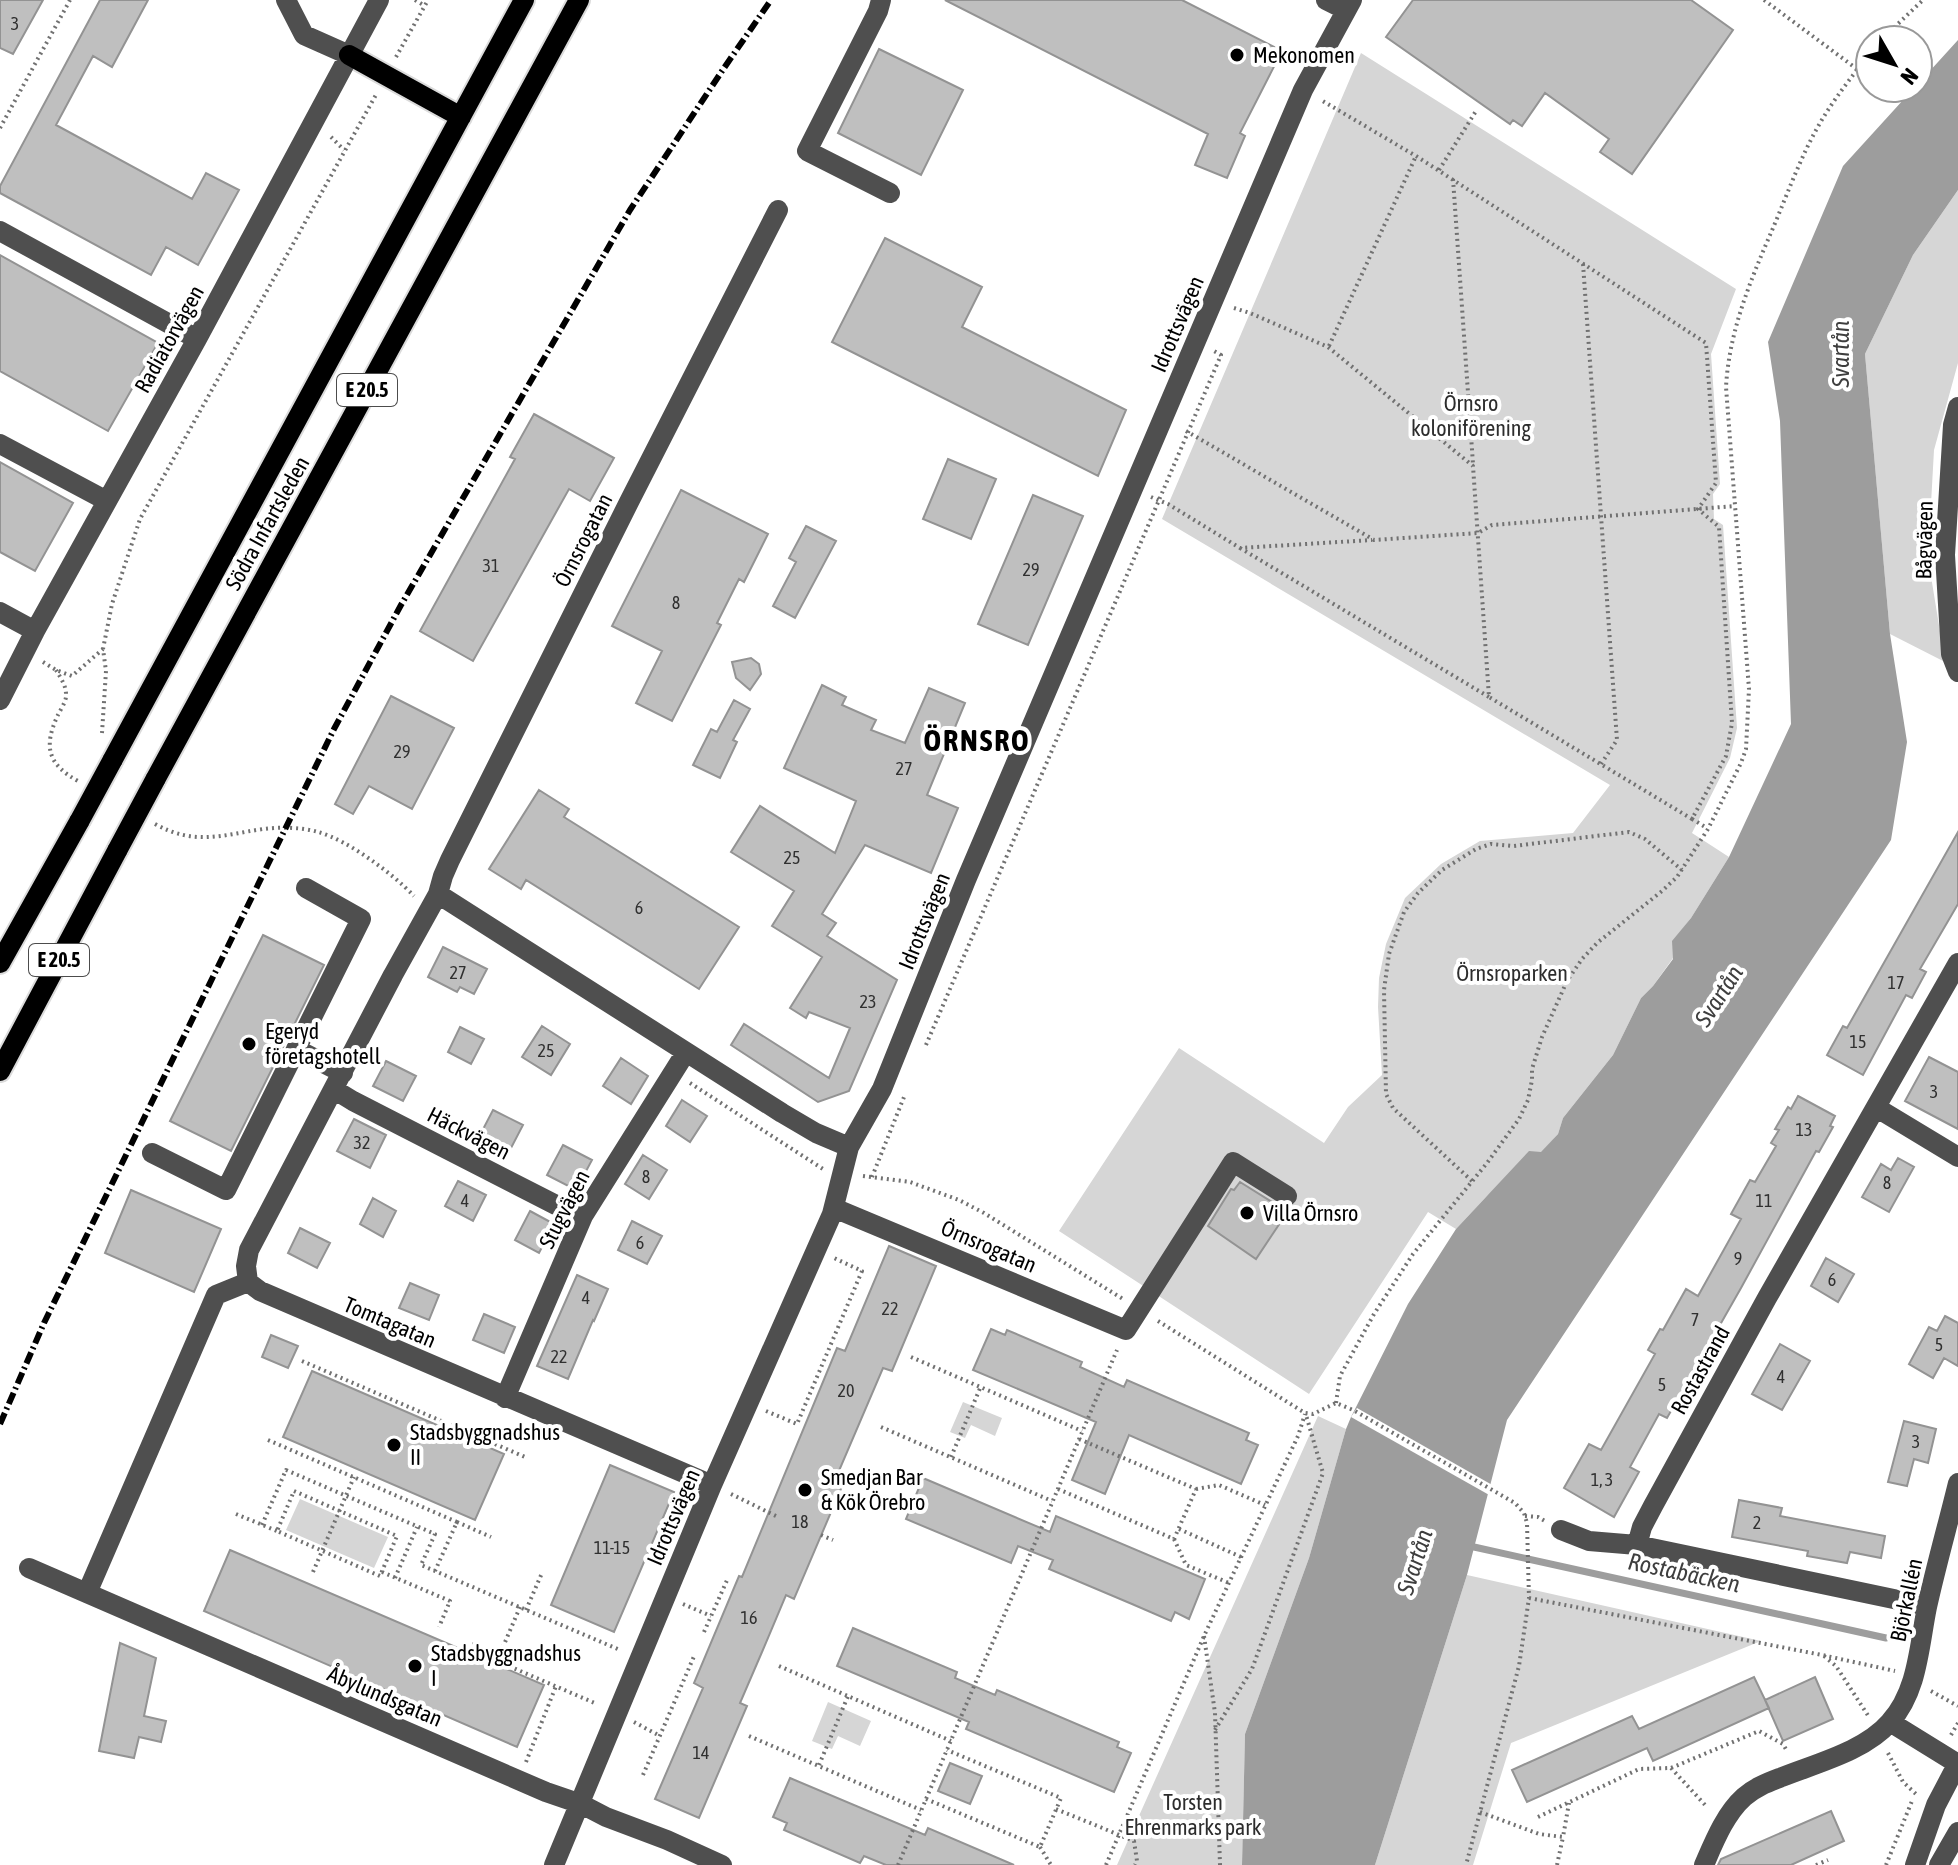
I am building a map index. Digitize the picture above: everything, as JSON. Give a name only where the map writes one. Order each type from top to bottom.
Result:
[{"type":"main road","name":"Södra Infartsleden","points":[[0,963],[524,0]]},
{"type":"main road","name":"Södra Infartsleden","points":[[0,1071],[579,0]]},
{"type":"main road","points":[[349,55],[461,117]]},
{"type":"street","points":[[286,0],[304,35],[349,55]]},
{"type":"street","name":"Radiatorvägen","points":[[0,700],[379,0]]},
{"type":"street","points":[[881,0],[807,151],[890,193]]},
{"type":"street","points":[[1326,0],[1349,5]]},
{"type":"street","name":"Idrottsvägen","points":[[554,1865],[712,1485],[834,1208],[832,1171],[882,1089],[966,880],[1303,90],[1349,5]]},
{"type":"street","name":"Örnsrogatan","points":[[339,1081],[438,894],[450,860],[778,210]]},
{"type":"street","points":[[0,231],[197,339]]},
{"type":"street","name":"Bågvägen","points":[[1958,407],[1953,425],[1945,555],[1949,639],[1958,672]]},
{"type":"street","points":[[0,444],[107,501]]},
{"type":"street","points":[[0,612],[35,631]]},
{"type":"street","points":[[152,1153],[226,1190],[361,919],[306,888]]},
{"type":"street","points":[[438,894],[816,1133],[849,1147]]},
{"type":"street","name":"Rostastrand","points":[[1637,1545],[1653,1506],[1767,1298],[1958,963]]},
{"type":"street","name":"Häckvägen","points":[[296,1049],[339,1081],[556,1205],[583,1216]]},
{"type":"street","name":"Stugvägen","points":[[505,1398],[583,1216],[686,1052]]},
{"type":"street","points":[[87,1593],[216,1295],[248,1282],[246,1266],[249,1250],[339,1081]]},
{"type":"street","points":[[1877,1108],[1958,1157]]},
{"type":"street","points":[[1126,1330],[1233,1162],[1287,1196]]},
{"type":"street","name":"Örnsrogatan","points":[[834,1208],[1126,1330]]},
{"type":"street","name":"Tomtagatan","points":[[248,1282],[260,1291],[712,1485]]},
{"type":"street","name":"Björkallén","points":[[1890,1722],[1904,1704],[1913,1679],[1927,1606],[1958,1483]]},
{"type":"street","points":[[1561,1530],[1589,1541],[1637,1545],[1927,1606]]},
{"type":"street","name":"Åbylundsgatan","points":[[29,1568],[722,1865]]},
{"type":"street","points":[[1704,1865],[1734,1808],[1745,1796],[1760,1786],[1863,1745],[1890,1722],[1958,1763],[1936,1805],[1915,1865]]},
{"type":"street","points":[[1939,1865],[1958,1832]]},
{"type":"path","points":[[0,128],[70,0]]},
{"type":"path","points":[[415,0],[425,6]]},
{"type":"path","points":[[102,739],[106,671],[103,649],[112,604],[140,519],[428,0]]},
{"type":"path","points":[[1764,0],[1854,67]]},
{"type":"path","points":[[1898,24],[1923,0]]},
{"type":"path","points":[[1336,1403],[1340,1376],[1374,1314],[1413,1254],[1519,1119],[1528,1100],[1532,1069],[1542,1037],[1574,970],[1597,943],[1662,891],[1682,870],[1708,829],[1746,749],[1749,689],[1727,367],[1732,338],[1749,285],[1805,152],[1823,118],[1854,73]]},
{"type":"path","points":[[1303,90],[1439,170],[1706,343],[1716,483],[1698,509]]},
{"type":"path","points":[[1439,170],[1476,111]]},
{"type":"path","points":[[1328,347],[1416,156]]},
{"type":"path","points":[[1453,179],[1489,697]]},
{"type":"path","points":[[1583,264],[1617,740],[1601,764]]},
{"type":"path","points":[[1212,302],[1250,313],[1328,347],[1473,466]]},
{"type":"path","points":[[924,1048],[1221,355],[1195,342]]},
{"type":"path","points":[[1163,417],[1374,540]]},
{"type":"path","points":[[1133,489],[1159,500],[1708,829]]},
{"type":"path","points":[[1240,548],[1478,533],[1492,525],[1735,506]]},
{"type":"path","points":[[1692,819],[1726,756],[1732,723],[1719,527],[1698,509]]},
{"type":"path","points":[[63,773],[54,764],[49,741],[52,727],[67,696],[56,670],[72,676],[103,649]]},
{"type":"path","points":[[162,828],[178,834],[215,838],[266,829],[316,831],[331,836],[384,868],[400,882]]},
{"type":"path","points":[[1472,1181],[1393,1108],[1386,1094],[1384,990],[1389,954],[1404,912],[1442,870],[1476,849],[1491,844],[1514,846],[1629,832],[1645,839],[1682,870]]},
{"type":"path","points":[[872,1177],[907,1091]]},
{"type":"path","points":[[832,1171],[910,1182],[959,1200],[1305,1413],[1313,1414],[1336,1403],[1355,1411],[1511,1501],[1524,1513],[1527,1523],[1529,1598],[1519,1666],[1466,1865]]},
{"type":"path","points":[[749,1404],[797,1424],[862,1271],[816,1251]]},
{"type":"path","points":[[898,1865],[1126,1330]]},
{"type":"path","points":[[911,1357],[1083,1431]]},
{"type":"path","points":[[302,1361],[525,1457]]},
{"type":"path","points":[[951,1457],[981,1386]]},
{"type":"path","points":[[1106,1865],[1204,1636],[1298,1436],[1305,1413]]},
{"type":"path","points":[[1215,1730],[1252,1669],[1323,1473],[1305,1413]]},
{"type":"path","points":[[881,1427],[1052,1501]]},
{"type":"path","points":[[1079,1439],[1196,1489],[1219,1485],[1265,1505]]},
{"type":"path","points":[[268,1440],[491,1537]]},
{"type":"path","points":[[262,1525],[286,1470],[435,1534],[421,1565],[640,1659]]},
{"type":"path","points":[[313,1572],[354,1477]]},
{"type":"path","points":[[712,1485],[776,1516]]},
{"type":"path","points":[[1058,1489],[1174,1539],[1186,1565],[1229,1583]]},
{"type":"path","points":[[1174,1539],[1196,1489]]},
{"type":"path","points":[[236,1514],[380,1576],[397,1536],[294,1491],[277,1531]]},
{"type":"path","points":[[435,1571],[457,1522]]},
{"type":"path","points":[[395,1578],[417,1527]]},
{"type":"path","points":[[1179,1529],[1241,1557]]},
{"type":"path","points":[[821,1535],[833,1540]]},
{"type":"path","points":[[382,1572],[450,1601],[439,1627]]},
{"type":"path","points":[[497,1661],[542,1573]]},
{"type":"path","points":[[704,1632],[728,1578]]},
{"type":"path","points":[[666,1597],[711,1616]]},
{"type":"path","points":[[1529,1598],[1901,1672],[1958,1706]]},
{"type":"path","points":[[1204,1636],[1215,1713],[1220,1865]]},
{"type":"path","points":[[474,1642],[478,1652],[598,1704]]},
{"type":"path","points":[[643,1775],[695,1654]]},
{"type":"path","points":[[779,1666],[951,1741]]},
{"type":"path","points":[[519,1780],[556,1686]]},
{"type":"path","points":[[819,1765],[848,1696]]},
{"type":"path","points":[[1538,1817],[1639,1769],[1671,1768],[1759,1731],[1783,1744],[1800,1770]]},
{"type":"path","points":[[749,1736],[921,1810]]},
{"type":"path","points":[[947,1750],[1061,1798],[1040,1847]]},
{"type":"path","points":[[1671,1768],[1724,1826]]},
{"type":"path","points":[[926,1799],[1040,1847],[1051,1865]]},
{"type":"path","points":[[1557,1865],[1569,1802]]},
{"type":"path","points":[[1056,1809],[1134,1841],[1135,1865]]},
{"type":"path","points":[[1480,1812],[1539,1834],[1563,1837]]},
{"type":"path","points":[[1816,1865],[1827,1862]]},
{"type":"green space","name":"Örnsro koloniförening","points":[[1361,53],[1736,289],[1711,354],[1720,484],[1713,494],[1714,519],[1723,525],[1737,728],[1730,758],[1692,833],[1729,857],[1673,941],[1673,958],[1641,998],[1613,1055],[1563,1118],[1558,1134],[1541,1153],[1487,1196],[1456,1229],[1428,1212],[1309,1394],[1059,1231],[1179,1048],[1324,1143],[1348,1107],[1382,1075],[1379,978],[1386,944],[1405,898],[1441,864],[1480,841],[1573,833],[1610,785],[1162,519]]},
{"type":"green space","points":[[1958,190],[1958,363],[1934,450],[1928,558],[1945,662],[1890,634],[1865,354],[1913,255]]},
{"type":"green space","points":[[963,1402],[1002,1418],[995,1436],[971,1425],[965,1438],[950,1432]]},
{"type":"green space","name":"Torsten Ehrenmarks park","points":[[1318,1416],[1346,1429],[1309,1558],[1245,1734],[1242,1865],[1117,1865]]},
{"type":"green space","points":[[300,1499],[388,1537],[374,1568],[286,1530]]},
{"type":"green space","points":[[1467,1575],[1761,1641],[1511,1743],[1473,1865],[1375,1865]]},
{"type":"green space","points":[[828,1702],[871,1721],[860,1746],[838,1736],[832,1749],[812,1741]]},
{"type":"water","name":"Svartån","points":[[1958,40],[1958,190],[1913,255],[1865,354],[1890,634],[1907,742],[1891,840],[1507,1420],[1467,1575],[1375,1865],[1242,1865],[1245,1734],[1309,1558],[1351,1417],[1408,1304],[1456,1229],[1529,1151],[1541,1152],[1558,1134],[1563,1118],[1613,1055],[1641,998],[1673,959],[1672,941],[1691,918],[1729,857],[1791,724],[1780,421],[1768,342],[1843,166],[1899,104],[1934,104],[1934,66]]},
{"type":"pier","points":[[1357,1408],[1494,1486],[1491,1496],[1351,1417]]},
{"type":"building","points":[[0,0],[43,0],[13,54],[0,48]]},
{"type":"building","points":[[100,0],[148,0],[112,67],[93,56],[56,125],[192,199],[206,173],[239,190],[198,265],[166,247],[151,275],[0,193],[0,186]]},
{"type":"building","points":[[945,0],[1182,0],[1282,51],[1240,133],[1245,136],[1227,178],[1195,165],[1208,134]]},
{"type":"building","points":[[1413,0],[1691,0],[1733,30],[1632,174],[1600,152],[1609,139],[1545,93],[1522,126],[1513,120],[1510,124],[1386,37]]},
{"type":"building","points":[[879,49],[963,90],[921,175],[838,133]]},
{"type":"building","points":[[885,238],[982,287],[962,327],[1126,410],[1098,476],[832,342]]},
{"type":"building","points":[[0,255],[158,343],[108,431],[0,371]]},
{"type":"building","points":[[534,414],[614,458],[590,501],[569,489],[473,661],[420,631],[515,459],[510,457]]},
{"type":"building","points":[[948,459],[996,479],[971,539],[923,519]]},
{"type":"building","points":[[0,462],[73,503],[35,571],[0,552]]},
{"type":"building","points":[[681,490],[768,534],[744,582],[739,579],[717,623],[721,625],[672,721],[636,703],[662,651],[612,626]]},
{"type":"building","points":[[1033,495],[1083,516],[1028,645],[978,624]]},
{"type":"building","points":[[806,526],[836,541],[795,618],[773,606],[796,562],[789,558]]},
{"type":"building","points":[[751,658],[759,664],[761,674],[750,690],[736,678],[732,662]]},
{"type":"building","points":[[822,685],[846,697],[842,705],[876,720],[871,730],[905,743],[929,688],[965,703],[927,795],[958,808],[931,873],[865,845],[822,914],[836,923],[827,936],[897,980],[849,1091],[818,1102],[731,1045],[744,1024],[829,1078],[850,1028],[809,1012],[806,1018],[790,1008],[822,957],[772,926],[794,891],[731,852],[760,806],[835,853],[856,801],[784,768]]},
{"type":"building","points":[[391,696],[454,728],[412,809],[369,786],[353,814],[335,804]]},
{"type":"building","points":[[734,700],[750,709],[733,740],[737,742],[720,778],[693,765],[711,729],[717,732]]},
{"type":"building","points":[[539,790],[569,809],[564,817],[739,927],[699,989],[526,880],[521,889],[489,869]]},
{"type":"building","points":[[1958,832],[1958,904],[1920,969],[1926,972],[1912,998],[1906,995],[1863,1075],[1827,1055],[1843,1026],[1847,1028]]},
{"type":"building","name":"Egeryd företagshotell","points":[[263,935],[324,965],[231,1151],[170,1121]]},
{"type":"building","points":[[443,947],[487,969],[474,994],[460,987],[457,992],[428,977]]},
{"type":"building","points":[[542,1026],[570,1044],[551,1075],[522,1057]]},
{"type":"building","points":[[460,1027],[484,1039],[471,1064],[448,1052]]},
{"type":"building","points":[[1929,1057],[1958,1072],[1958,1129],[1905,1101]]},
{"type":"building","points":[[621,1058],[648,1076],[631,1104],[603,1086]]},
{"type":"building","points":[[386,1061],[416,1076],[403,1101],[373,1086]]},
{"type":"building","points":[[1798,1096],[1835,1116],[1830,1126],[1833,1127],[1819,1152],[1816,1151],[1667,1418],[1659,1414],[1630,1467],[1639,1472],[1614,1517],[1564,1488],[1589,1444],[1601,1450],[1655,1354],[1648,1350],[1686,1289],[1698,1296],[1741,1219],[1731,1214],[1750,1180],[1755,1182],[1776,1146],[1771,1143],[1779,1130],[1775,1129]]},
{"type":"building","points":[[682,1100],[707,1116],[690,1142],[666,1126]]},
{"type":"building","points":[[493,1110],[523,1125],[510,1150],[480,1135]]},
{"type":"building","points":[[354,1119],[386,1135],[370,1168],[337,1151]]},
{"type":"building","points":[[563,1145],[592,1160],[576,1190],[547,1175]]},
{"type":"building","points":[[643,1155],[667,1170],[649,1199],[625,1184]]},
{"type":"building","points":[[1898,1158],[1914,1167],[1889,1212],[1862,1197],[1881,1164],[1891,1170]]},
{"type":"building","points":[[458,1181],[486,1195],[473,1221],[445,1206]]},
{"type":"building","name":"Villa Örnsro","points":[[1240,1182],[1280,1207],[1290,1208],[1256,1259],[1208,1226],[1231,1189],[1234,1190]]},
{"type":"building","points":[[131,1190],[221,1229],[194,1292],[105,1253]]},
{"type":"building","points":[[373,1198],[396,1211],[383,1237],[360,1224]]},
{"type":"building","points":[[530,1211],[554,1224],[539,1253],[515,1240]]},
{"type":"building","points":[[632,1221],[662,1236],[647,1264],[618,1250]]},
{"type":"building","points":[[300,1228],[330,1243],[317,1268],[288,1253]]},
{"type":"building","points":[[889,1246],[936,1266],[892,1371],[883,1368],[838,1473],[846,1477],[794,1599],[786,1595],[740,1703],[747,1706],[699,1818],[655,1799],[703,1688],[694,1683],[739,1576],[742,1577],[837,1348],[845,1351]]},
{"type":"building","points":[[1826,1258],[1854,1274],[1838,1302],[1811,1286]]},
{"type":"building","points":[[577,1275],[608,1289],[568,1379],[537,1366]]},
{"type":"building","points":[[410,1283],[439,1295],[429,1320],[399,1308]]},
{"type":"building","points":[[484,1314],[515,1327],[504,1353],[473,1340]]},
{"type":"building","points":[[1945,1316],[1958,1323],[1958,1366],[1944,1358],[1933,1378],[1909,1364],[1929,1327],[1937,1331]]},
{"type":"building","points":[[991,1329],[1005,1335],[1007,1330],[1082,1362],[1080,1367],[1124,1387],[1127,1380],[1249,1433],[1246,1440],[1258,1445],[1241,1484],[1129,1435],[1105,1494],[1072,1480],[1096,1422],[973,1370]]},
{"type":"building","points":[[271,1335],[298,1346],[288,1368],[262,1357]]},
{"type":"building","points":[[1780,1344],[1810,1361],[1782,1410],[1752,1394]]},
{"type":"building","name":"Stadsbyggnadshus II","points":[[312,1371],[504,1454],[475,1520],[283,1437]]},
{"type":"building","points":[[1904,1421],[1936,1429],[1928,1463],[1914,1459],[1907,1486],[1888,1482]]},
{"type":"building","points":[[610,1465],[674,1492],[614,1632],[551,1605]]},
{"type":"building","points":[[923,1478],[1050,1532],[1056,1516],[1205,1579],[1189,1619],[1175,1612],[1171,1621],[1049,1569],[1053,1560],[1018,1546],[1011,1563],[906,1519]]},
{"type":"building","points":[[1739,1500],[1782,1508],[1780,1516],[1885,1536],[1881,1558],[1850,1552],[1847,1563],[1807,1556],[1808,1551],[1732,1537]]},
{"type":"building","name":"Stadsbyggnadshus I","points":[[230,1550],[544,1685],[517,1747],[204,1611]]},
{"type":"building","points":[[853,1628],[957,1672],[955,1678],[995,1695],[997,1690],[1119,1742],[1117,1747],[1131,1753],[1114,1792],[966,1729],[969,1722],[837,1666]]},
{"type":"building","points":[[120,1643],[156,1658],[144,1716],[166,1721],[161,1742],[139,1737],[134,1758],[99,1751]]},
{"type":"building","points":[[1754,1677],[1769,1708],[1653,1761],[1647,1748],[1527,1802],[1512,1770],[1632,1716],[1639,1729]]},
{"type":"building","points":[[1815,1677],[1833,1719],[1783,1741],[1765,1700]]},
{"type":"building","points":[[950,1763],[982,1776],[970,1804],[938,1791]]},
{"type":"building","points":[[790,1778],[925,1835],[928,1828],[1014,1865],[886,1865],[864,1856],[860,1863],[784,1830],[787,1823],[773,1817]]},
{"type":"building","points":[[1831,1811],[1844,1841],[1791,1865],[1718,1865],[1721,1859]]},
{"type":"waterway","name":"Rostabäcken","points":[[1474,1547],[1886,1638]]},
{"type":"railway","points":[[0,1424],[44,1323],[334,729],[401,605],[630,210],[771,0]]},
{"type":"place","name":"Mekonomen","points":[[1237,55]]},
{"type":"place","name":"Egeryd företagshotell","points":[[249,1044]]},
{"type":"place","name":"Villa Örnsro","points":[[1247,1213]]},
{"type":"place","name":"Stadsbyggnadshus II","points":[[394,1445]]},
{"type":"place","name":"Smedjan Bar & Kök Örebro","points":[[805,1490]]},
{"type":"place","name":"Stadsbyggnadshus I","points":[[415,1666]]},
{"type":"district","name":"ÖRNSRO","points":[[977,741]]},
{"type":"park label","name":"Örnsroparken","points":[[1512,973]]}]
